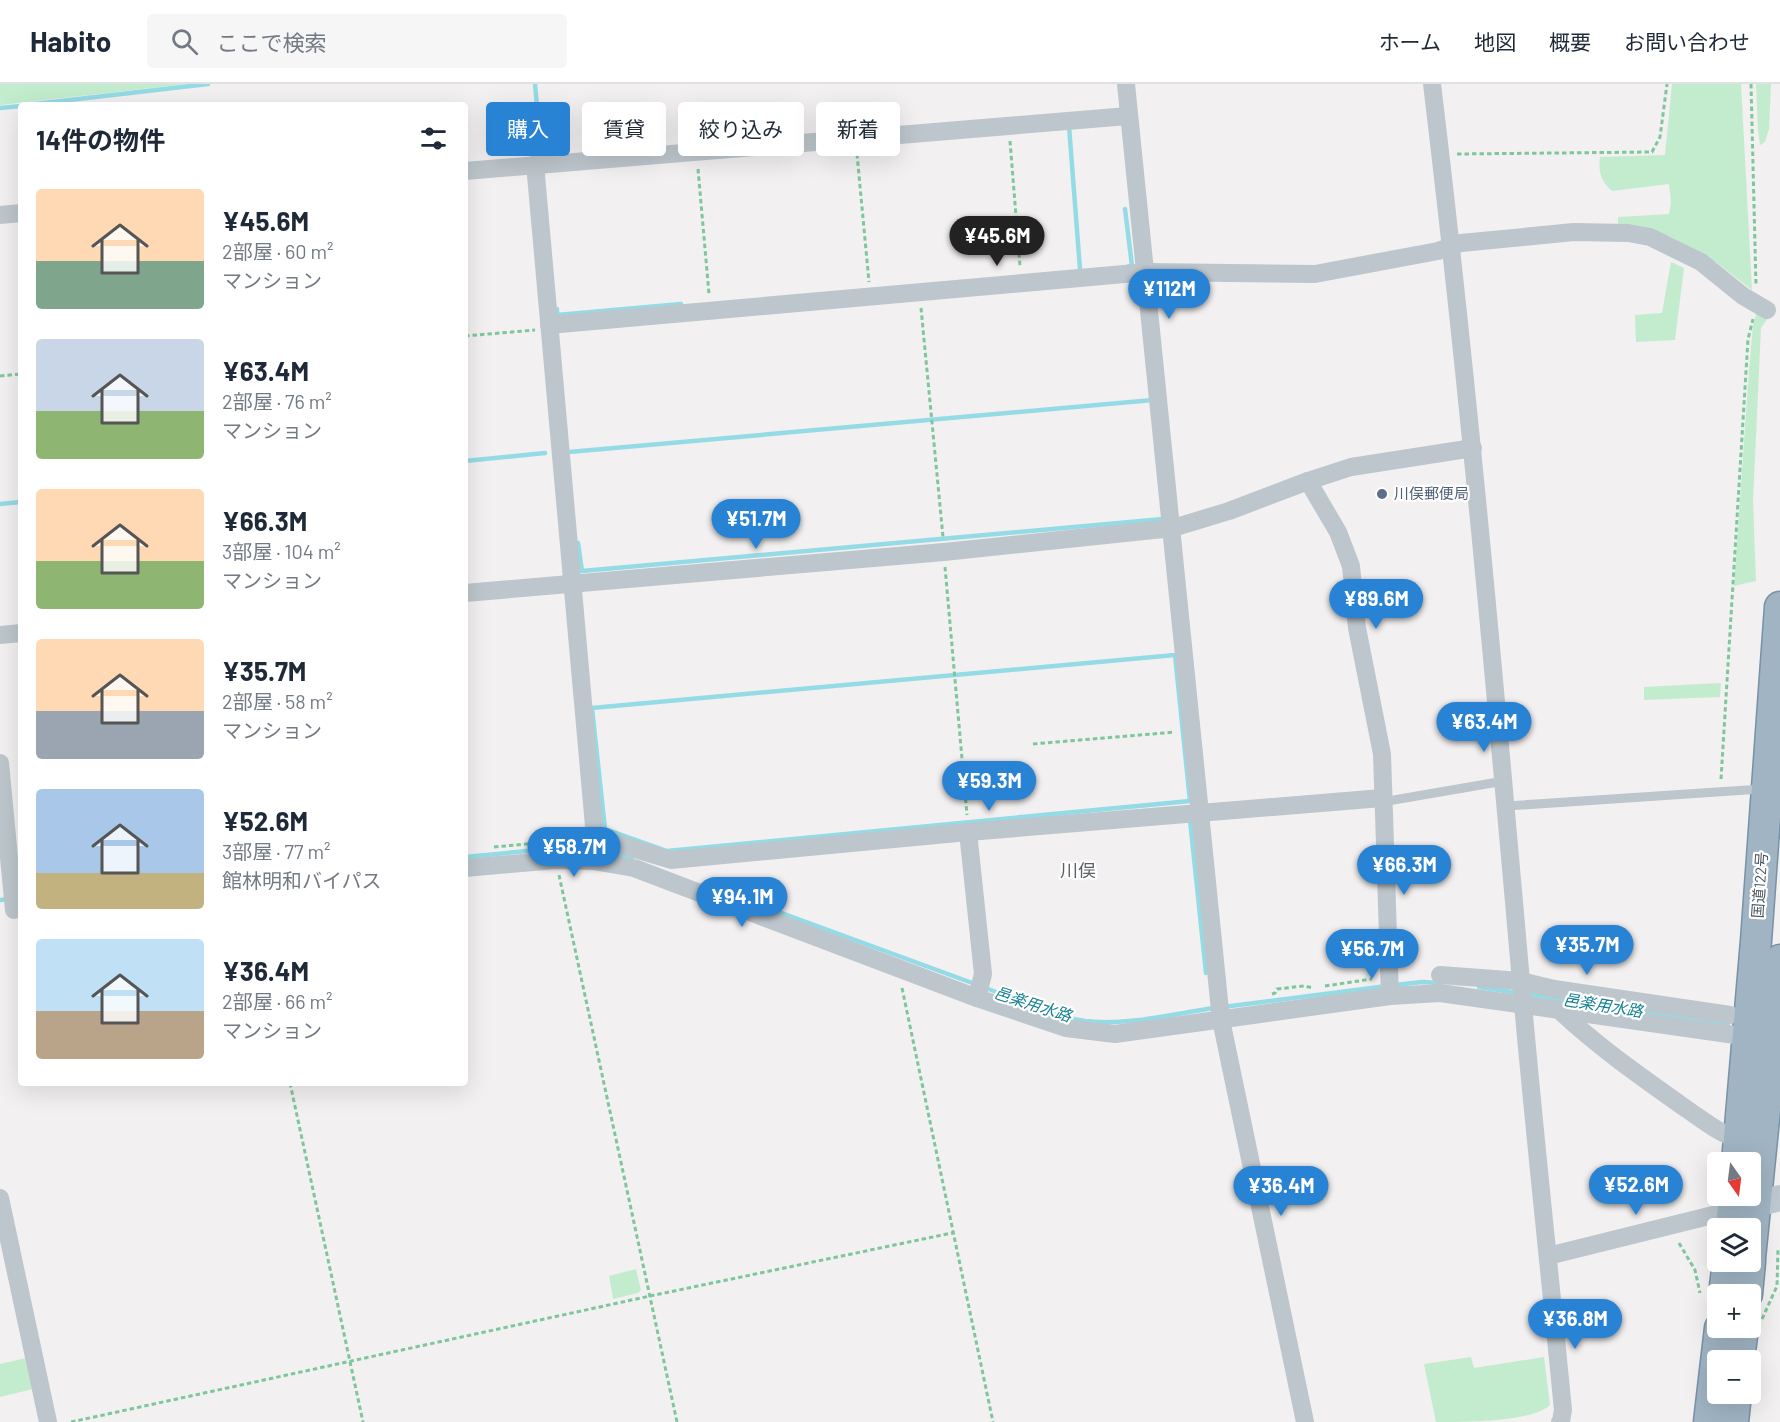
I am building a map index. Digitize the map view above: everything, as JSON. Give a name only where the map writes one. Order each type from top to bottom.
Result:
[{"type":"highway","name":"国道122号","points":[[1747,1207],[1758,1033],[1767,789],[1780,607]]},
{"type":"highway","name":"国道122号","points":[[1738,1151],[1758,1033],[1780,960]]},
{"type":"highway","points":[[1709,1422],[1719,1338]]},
{"type":"highway","points":[[1733,1422],[1735,1404]]},
{"type":"street","points":[[1126,84],[1173,528],[1221,1020],[1305,1422]]},
{"type":"street","points":[[1432,84],[1473,448],[1523,1004],[1563,1410],[1561,1422]]},
{"type":"street","points":[[900,134],[1128,116]]},
{"type":"street","points":[[468,171],[678,152]]},
{"type":"street","points":[[535,164],[595,837],[593,861]]},
{"type":"street","points":[[0,215],[18,213]]},
{"type":"street","points":[[549,326],[1146,272],[1315,274],[1438,251],[1461,243],[1574,232],[1628,233],[1650,237],[1701,262],[1729,286],[1762,307]]},
{"type":"street","points":[[468,593],[944,552],[1173,528],[1229,511],[1351,467],[1473,448]]},
{"type":"street","points":[[1308,481],[1338,532],[1351,566],[1357,628],[1382,754],[1390,996]]},
{"type":"street","points":[[0,634],[18,633]]},
{"type":"street","points":[[0,763],[12,910]]},
{"type":"street","points":[[595,837],[671,860],[1201,812],[1382,800]]},
{"type":"street","points":[[968,832],[983,974],[978,998]]},
{"type":"street","points":[[468,868],[556,860],[593,861],[634,868],[1066,1029],[1115,1034],[1390,996],[1440,993],[1559,1010],[1758,1033]]},
{"type":"street","points":[[1440,975],[1521,981],[1758,1033]]},
{"type":"street","points":[[1559,1010],[1661,1091],[1726,1136],[1738,1151]]},
{"type":"street","points":[[0,1198],[48,1422]]},
{"type":"street","points":[[1548,1256],[1747,1207]]},
{"type":"lane","points":[[1382,800],[1504,781]]},
{"type":"lane","points":[[1507,806],[1767,789]]},
{"type":"path","points":[[1440,154],[1652,152],[1660,137],[1667,84]]},
{"type":"path","points":[[1720,793],[1748,339],[1762,307],[1751,84]]},
{"type":"path","points":[[1009,125],[1022,283]]},
{"type":"path","points":[[696,156],[711,310]]},
{"type":"path","points":[[857,156],[870,296]]},
{"type":"path","points":[[468,336],[549,326]]},
{"type":"path","points":[[0,376],[18,375]]},
{"type":"path","points":[[1033,744],[1193,730]]},
{"type":"path","points":[[556,860],[677,1422]]},
{"type":"path","points":[[898,966],[993,1422]]},
{"type":"path","points":[[1263,995],[1275,993],[1277,989],[1304,986],[1310,988],[1389,977]]},
{"type":"path","points":[[291,1086],[363,1422]]},
{"type":"path","points":[[71,1422],[952,1233]]},
{"type":"path","points":[[1679,1243],[1707,1289]]},
{"type":"path","points":[[1761,1303],[1777,1286],[1778,1249]]},
{"type":"green space","points":[[0,84],[187,84],[18,102],[0,105]]},
{"type":"green space","points":[[1672,84],[1741,84],[1752,290],[1716,262],[1671,237],[1618,226],[1618,217],[1669,214],[1671,203],[1669,184],[1612,191],[1601,176],[1599,162],[1600,157],[1665,155]]},
{"type":"green space","points":[[1756,84],[1771,84],[1769,129],[1765,142],[1760,145],[1758,131]]},
{"type":"green space","points":[[1671,262],[1684,268],[1675,340],[1636,342],[1635,315],[1662,313]]},
{"type":"green space","points":[[1758,308],[1770,315],[1761,328],[1753,501],[1756,581],[1734,586],[1749,370],[1753,325]]},
{"type":"green space","points":[[1721,683],[1720,697],[1644,700],[1644,687]]},
{"type":"green space","points":[[636,1269],[641,1290],[638,1293],[613,1299],[609,1276]]},
{"type":"green space","points":[[1471,1357],[1474,1368],[1544,1357],[1550,1405],[1541,1411],[1514,1418],[1436,1422],[1424,1364]]},
{"type":"green space","points":[[26,1358],[33,1389],[0,1397],[0,1364]]},
{"type":"waterway","points":[[52,102],[208,84]]},
{"type":"waterway","points":[[535,84],[542,160]]},
{"type":"waterway","points":[[0,108],[18,106]]},
{"type":"waterway","points":[[1069,126],[1080,269]]},
{"type":"waterway","points":[[1125,209],[1132,266],[1129,266]]},
{"type":"waterway","points":[[557,309],[557,315],[681,304]]},
{"type":"waterway","points":[[569,452],[1153,400]]},
{"type":"waterway","points":[[468,461],[545,453]]},
{"type":"waterway","points":[[0,504],[18,502]]},
{"type":"waterway","points":[[578,543],[582,571],[1163,519]]},
{"type":"waterway","points":[[1175,655],[1190,801],[667,851],[605,829],[592,708],[1175,655]]},
{"type":"waterway","points":[[1190,820],[1206,973]]},
{"type":"waterway","name":"邑楽用水路","points":[[468,857],[548,849],[591,850]]},
{"type":"waterway","name":"邑楽用水路","points":[[599,851],[632,859]]},
{"type":"waterway","name":"邑楽用水路","points":[[713,888],[975,984]]},
{"type":"waterway","name":"邑楽用水路","points":[[0,900],[9,899]]},
{"type":"waterway","name":"邑楽用水路","points":[[1395,985],[1422,982],[1441,983]]},
{"type":"waterway","name":"邑楽用水路","points":[[1223,1007],[1387,986]]},
{"type":"waterway","name":"邑楽用水路","points":[[983,987],[1046,1011],[1085,1021],[1133,1021],[1214,1008]]},
{"type":"waterway","name":"邑楽用水路","points":[[1479,987],[1518,993]]},
{"type":"waterway","name":"邑楽用水路","points":[[1526,994],[1728,1025]]},
{"type":"place","name":"川俣郵便局","points":[[1382,494]]},
{"type":"district","name":"川俣","points":[[1078,871]]}]
